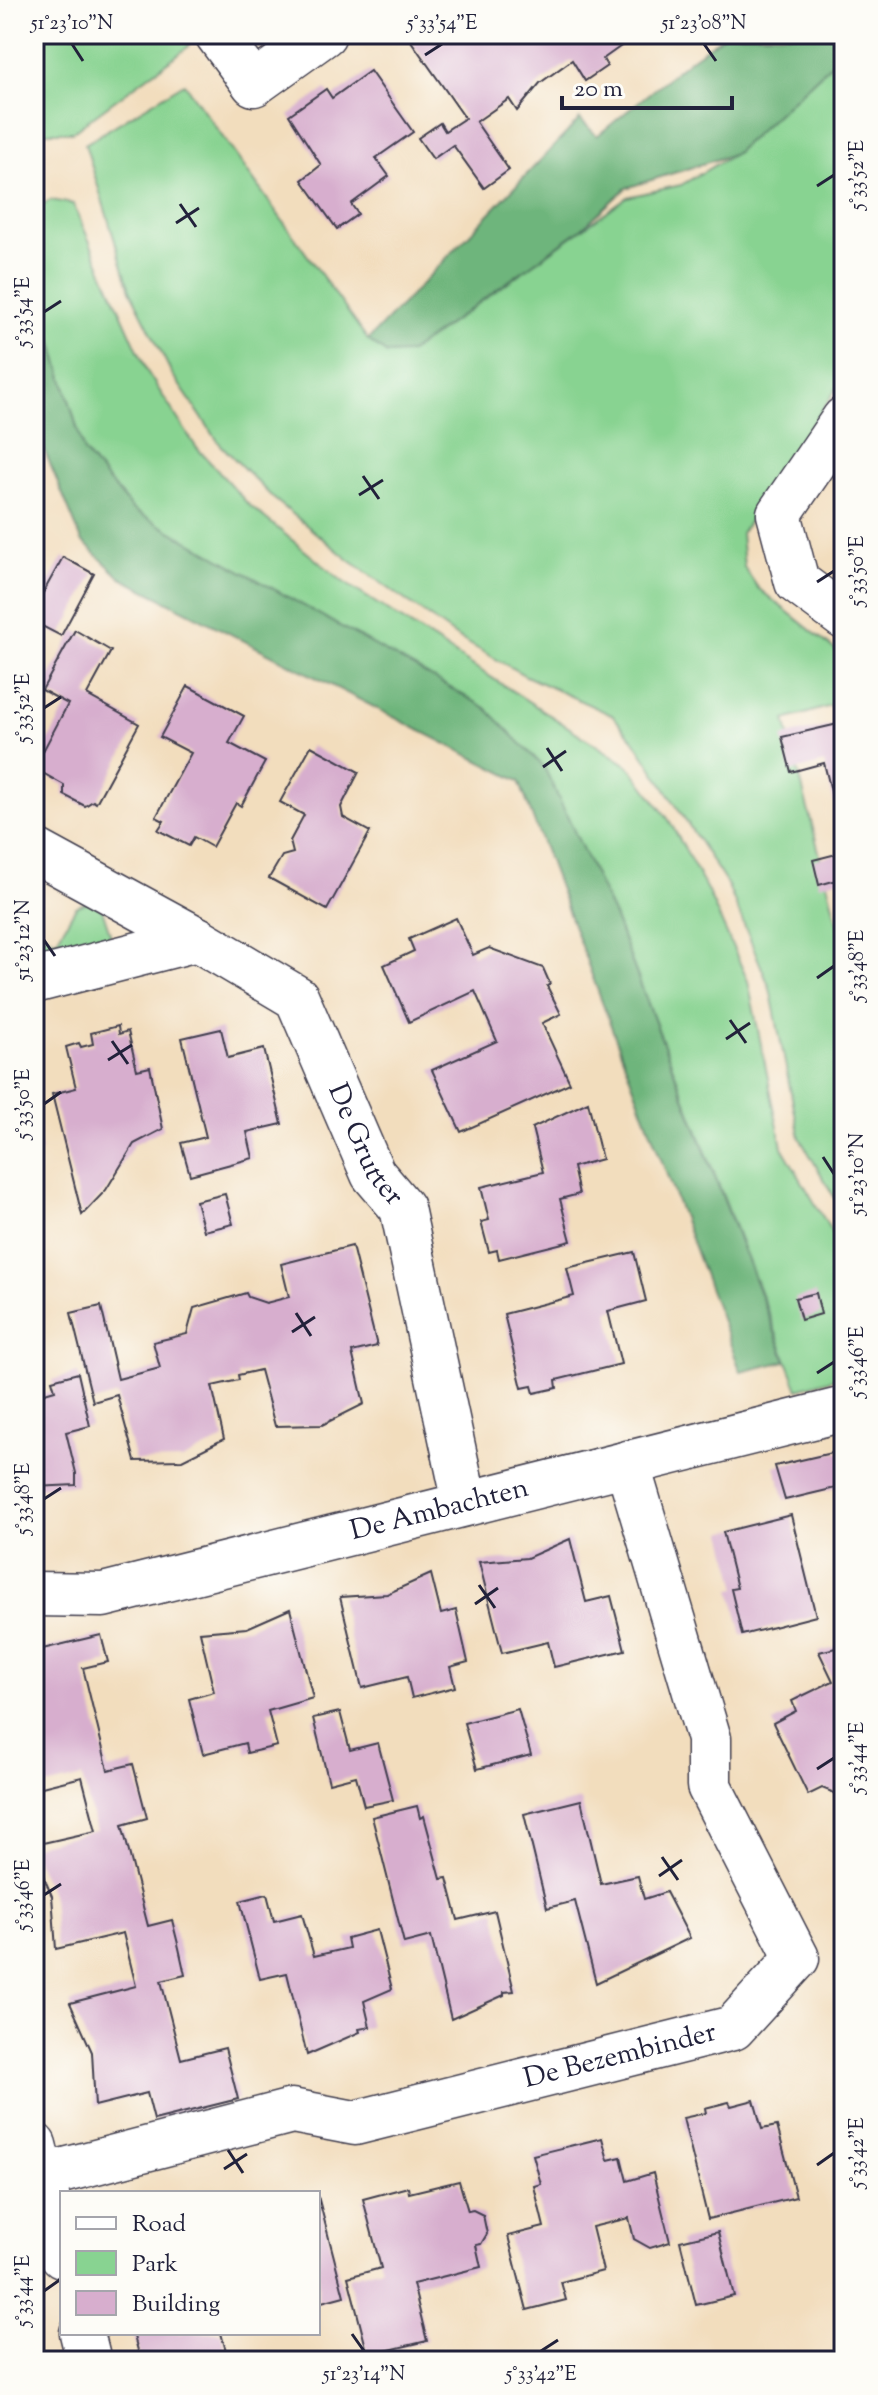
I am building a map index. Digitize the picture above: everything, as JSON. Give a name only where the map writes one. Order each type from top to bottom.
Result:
[{"type":"street","points":[[217,34],[254,84],[324,34]]},
{"type":"street","points":[[844,419],[779,514],[797,582],[844,617]]},
{"type":"street","name":"De Grutter","points":[[34,850],[297,998],[373,1174],[402,1208],[465,1503]]},
{"type":"street","points":[[34,981],[197,939]]},
{"type":"street","name":"De Ambachten","points":[[34,1594],[103,1595],[844,1409]]},
{"type":"street","name":"De Bezembinder","points":[[37,2166],[292,2111],[355,2123],[733,2028],[797,1958],[709,1786],[709,1739],[627,1463]]},
{"type":"street","points":[[37,2166],[60,2248]]},
{"type":"street","points":[[82,2335],[89,2361]]},
{"type":"green space","points":[[34,34],[191,34],[188,47],[72,132],[34,132]]},
{"type":"green space","points":[[726,34],[844,34],[844,52],[734,154],[626,188],[581,229],[409,353],[387,354],[368,340],[580,119],[597,136]]},
{"type":"green space","points":[[844,52],[844,377],[741,533],[744,567],[758,588],[844,657],[844,702],[785,720],[844,949],[844,1214],[800,1138],[770,988],[728,886],[634,740],[612,715],[526,676],[457,637],[349,560],[273,498],[220,444],[172,374],[130,290],[85,144],[184,83],[368,340],[387,354],[409,353],[627,197],[681,185],[734,154]]},
{"type":"green space","points":[[51,200],[73,204],[148,373],[196,447],[248,504],[342,581],[630,767],[669,820],[707,890],[748,981],[782,1147],[844,1253],[844,1376],[798,1389],[614,916],[486,708],[133,510],[84,452],[34,277],[34,208]]},
{"type":"green space","points":[[34,277],[84,452],[133,510],[486,708],[544,767],[614,916],[786,1361],[741,1372],[519,781],[121,578],[82,541],[34,425]]},
{"type":"green space","points":[[89,901],[102,909],[113,943],[34,962],[34,929],[56,941],[76,907]]},
{"type":"building","points":[[421,34],[638,34],[603,59],[607,66],[585,81],[572,60],[540,83],[517,111],[509,99],[476,122],[509,170],[484,188],[453,145],[433,159],[418,138],[440,123],[445,131],[465,118],[411,41]]},
{"type":"building","points":[[370,71],[413,132],[376,158],[389,176],[351,204],[358,214],[337,229],[302,180],[321,165],[289,115],[326,89],[332,98]]},
{"type":"building","points":[[63,557],[94,574],[61,636],[34,622],[34,609]]},
{"type":"building","points":[[75,630],[111,651],[87,695],[139,724],[96,803],[93,801],[85,806],[64,795],[64,785],[34,768],[68,704],[42,690]]},
{"type":"building","points":[[188,686],[244,716],[229,743],[265,762],[241,806],[236,803],[212,847],[194,837],[189,846],[158,830],[164,821],[156,817],[191,753],[160,737]]},
{"type":"building","points":[[838,724],[844,748],[843,839],[824,763],[791,772],[782,737]]},
{"type":"building","points":[[311,746],[359,772],[341,807],[343,817],[370,832],[327,910],[269,878],[282,856],[293,853],[290,841],[304,815],[280,802]]},
{"type":"building","points":[[844,852],[844,878],[819,885],[813,860]]},
{"type":"building","points":[[456,918],[473,955],[489,948],[543,968],[550,984],[547,986],[561,1014],[542,1023],[570,1083],[461,1132],[432,1070],[497,1041],[475,991],[409,1022],[384,965],[414,951],[409,939]]},
{"type":"building","points":[[118,1026],[119,1034],[128,1031],[137,1070],[150,1067],[163,1129],[134,1144],[106,1190],[82,1215],[52,1094],[76,1088],[66,1047],[79,1043],[81,1047],[93,1044],[91,1033]]},
{"type":"building","points":[[221,1029],[228,1058],[264,1049],[282,1124],[247,1132],[253,1158],[190,1175],[181,1143],[206,1137],[182,1038]]},
{"type":"building","points":[[588,1102],[602,1159],[573,1167],[579,1194],[560,1199],[571,1241],[499,1259],[497,1250],[489,1252],[481,1222],[489,1220],[481,1187],[543,1172],[532,1128]]},
{"type":"building","points":[[34,1130],[41,1151],[34,1156]]},
{"type":"building","points":[[225,1194],[233,1224],[204,1231],[196,1201]]},
{"type":"building","points":[[352,1246],[377,1346],[352,1352],[364,1404],[322,1425],[275,1426],[260,1370],[238,1375],[239,1380],[212,1386],[224,1439],[182,1460],[135,1461],[117,1395],[93,1402],[71,1313],[101,1306],[118,1379],[160,1368],[153,1342],[187,1334],[194,1308],[246,1293],[248,1297],[266,1303],[289,1297],[281,1264]]},
{"type":"building","points":[[634,1252],[646,1301],[608,1311],[621,1364],[556,1380],[557,1388],[534,1393],[532,1386],[522,1388],[504,1314],[574,1296],[567,1268]]},
{"type":"building","points":[[816,1293],[821,1314],[801,1320],[795,1298]]},
{"type":"building","points":[[78,1373],[90,1426],[66,1432],[76,1485],[34,1487],[34,1396],[55,1390],[52,1380]]},
{"type":"building","points":[[840,1451],[844,1486],[785,1500],[775,1466]]},
{"type":"building","points":[[791,1515],[816,1616],[742,1635],[731,1589],[737,1588],[723,1532]]},
{"type":"building","points":[[570,1539],[586,1602],[611,1596],[625,1650],[554,1667],[548,1642],[502,1653],[479,1562],[527,1558]]},
{"type":"building","points":[[431,1574],[441,1614],[456,1610],[468,1662],[450,1667],[455,1687],[412,1698],[407,1677],[362,1688],[340,1597],[387,1594]]},
{"type":"building","points":[[290,1609],[313,1698],[268,1711],[277,1746],[247,1753],[245,1743],[203,1754],[189,1699],[214,1692],[200,1632],[247,1628]]},
{"type":"building","points":[[101,1635],[108,1662],[83,1668],[108,1770],[133,1764],[147,1818],[122,1825],[148,1926],[172,1920],[185,1975],[161,1981],[181,2059],[225,2048],[238,2099],[154,2120],[147,2093],[95,2106],[92,2052],[70,2003],[136,1986],[123,1933],[56,1949],[52,1896],[34,1855],[34,1847],[43,1843],[96,1831],[82,1777],[34,1789],[34,1651]]},
{"type":"building","points":[[844,1646],[844,1778],[837,1794],[822,1788],[808,1795],[773,1723],[796,1711],[792,1701],[833,1681],[819,1652]]},
{"type":"building","points":[[518,1709],[531,1755],[477,1769],[464,1723]]},
{"type":"building","points":[[340,1712],[350,1750],[378,1743],[393,1800],[364,1806],[356,1776],[329,1783],[313,1718]]},
{"type":"building","points":[[581,1800],[601,1884],[638,1876],[644,1899],[666,1892],[690,1938],[596,1983],[575,1901],[547,1908],[524,1814]]},
{"type":"building","points":[[417,1806],[420,1818],[424,1816],[441,1879],[447,1878],[458,1920],[495,1911],[514,1991],[504,1992],[504,1995],[451,2019],[431,1936],[404,1943],[372,1817]]},
{"type":"building","points":[[267,1894],[274,1921],[302,1914],[314,1956],[349,1948],[347,1938],[377,1930],[392,1989],[364,2001],[370,2027],[359,2029],[360,2032],[307,2055],[287,1973],[260,1979],[240,1901]]},
{"type":"building","points":[[754,2100],[762,2129],[777,2126],[796,2197],[708,2219],[683,2118],[706,2113],[705,2108]]},
{"type":"building","points":[[602,2138],[608,2160],[621,2157],[627,2181],[653,2173],[670,2242],[650,2248],[634,2239],[629,2218],[592,2227],[603,2271],[561,2282],[566,2300],[527,2310],[508,2236],[544,2227],[534,2186],[541,2184],[533,2155]]},
{"type":"building","points":[[459,2181],[468,2211],[483,2215],[487,2234],[481,2244],[476,2245],[481,2267],[413,2284],[427,2341],[368,2355],[348,2277],[381,2268],[363,2199],[408,2187],[409,2193]]},
{"type":"building","points":[[320,2204],[344,2296],[320,2302]]},
{"type":"building","points":[[718,2232],[734,2296],[696,2305],[680,2241]]},
{"type":"building","points":[[134,2335],[222,2335],[228,2358],[217,2361],[141,2361]]}]
